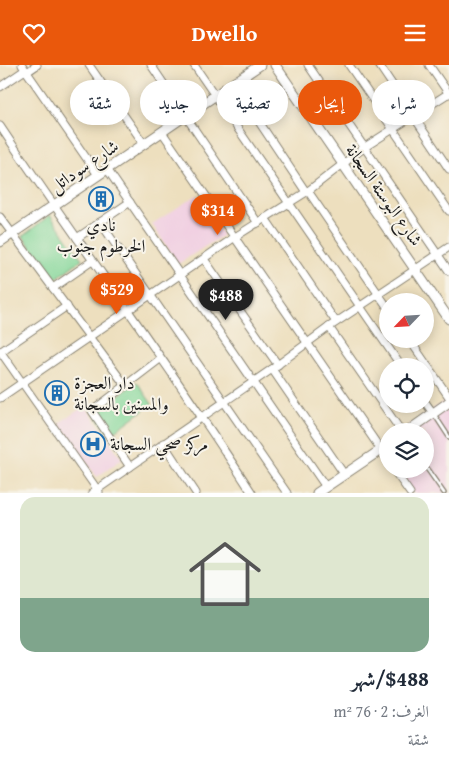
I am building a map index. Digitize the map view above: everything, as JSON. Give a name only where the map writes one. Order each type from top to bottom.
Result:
[{"type":"street","points":[[0,87],[25,69],[37,65]]},
{"type":"street","points":[[89,65],[144,144]]},
{"type":"street","points":[[152,65],[162,80]]},
{"type":"street","points":[[194,65],[395,358]]},
{"type":"street","name":"شارع سوداتل","points":[[237,80],[258,65]]},
{"type":"street","name":"شارع البوستة السجانة","points":[[275,65],[449,319]]},
{"type":"street","points":[[308,65],[449,271]]},
{"type":"street","points":[[349,65],[449,211]]},
{"type":"street","points":[[378,65],[388,80]]},
{"type":"street","points":[[429,65],[449,94],[435,102]]},
{"type":"street","points":[[25,69],[98,175]]},
{"type":"street","name":"شارع سوداتل","points":[[207,101],[215,95]]},
{"type":"street","points":[[0,125],[53,206],[201,417],[249,492]]},
{"type":"street","name":"شارع سوداتل","points":[[0,242],[172,125]]},
{"type":"street","points":[[192,125],[258,223]]},
{"type":"street","points":[[68,306],[0,352],[96,492],[336,322],[379,295],[262,125]]},
{"type":"street","points":[[0,398],[235,237],[307,192],[365,147],[400,125]]},
{"type":"street","points":[[420,125],[449,169]]},
{"type":"street","points":[[162,132],[308,343],[379,440]]},
{"type":"street","points":[[107,169],[326,487]]},
{"type":"street","points":[[77,238],[130,202]]},
{"type":"street","points":[[0,217],[125,385]]},
{"type":"street","points":[[265,218],[336,322]]},
{"type":"street","points":[[100,222],[287,493]]},
{"type":"street","points":[[382,293],[449,247]]},
{"type":"street","points":[[204,259],[344,474]]},
{"type":"street","points":[[54,288],[92,261]]},
{"type":"street","points":[[329,327],[395,423]]},
{"type":"street","points":[[415,348],[449,397]]},
{"type":"street","points":[[130,467],[92,411],[160,359]]},
{"type":"street","points":[[434,412],[449,402]]},
{"type":"street","points":[[419,423],[433,413]]},
{"type":"street","points":[[164,443],[196,493]]},
{"type":"street","points":[[317,493],[379,450]]},
{"type":"street","points":[[400,478],[410,493]]},
{"type":"lane","points":[[433,413],[449,437]]},
{"type":"lane","points":[[433,478],[444,493]]},
{"type":"shaded area","points":[[197,195],[223,235],[178,264],[152,224]]},
{"type":"shaded area","points":[[449,398],[449,493],[414,493],[403,478],[434,478],[434,423],[413,423],[427,413],[434,413],[434,408]]},
{"type":"shaded area","name":"مركز صحي السجانة","points":[[85,406],[122,459],[97,477],[59,423]]},
{"type":"green space","points":[[50,215],[82,259],[54,280],[23,236]]},
{"type":"green space","points":[[137,382],[152,404],[110,435],[94,413]]},
{"type":"place","name":"نادي الخرطوم جنوب","points":[[101,199]]},
{"type":"place","name":"دار العجزة والمسنين بالسجانة","points":[[57,393]]},
{"type":"place","name":"مركز صحي السجانة","points":[[93,444]]}]
